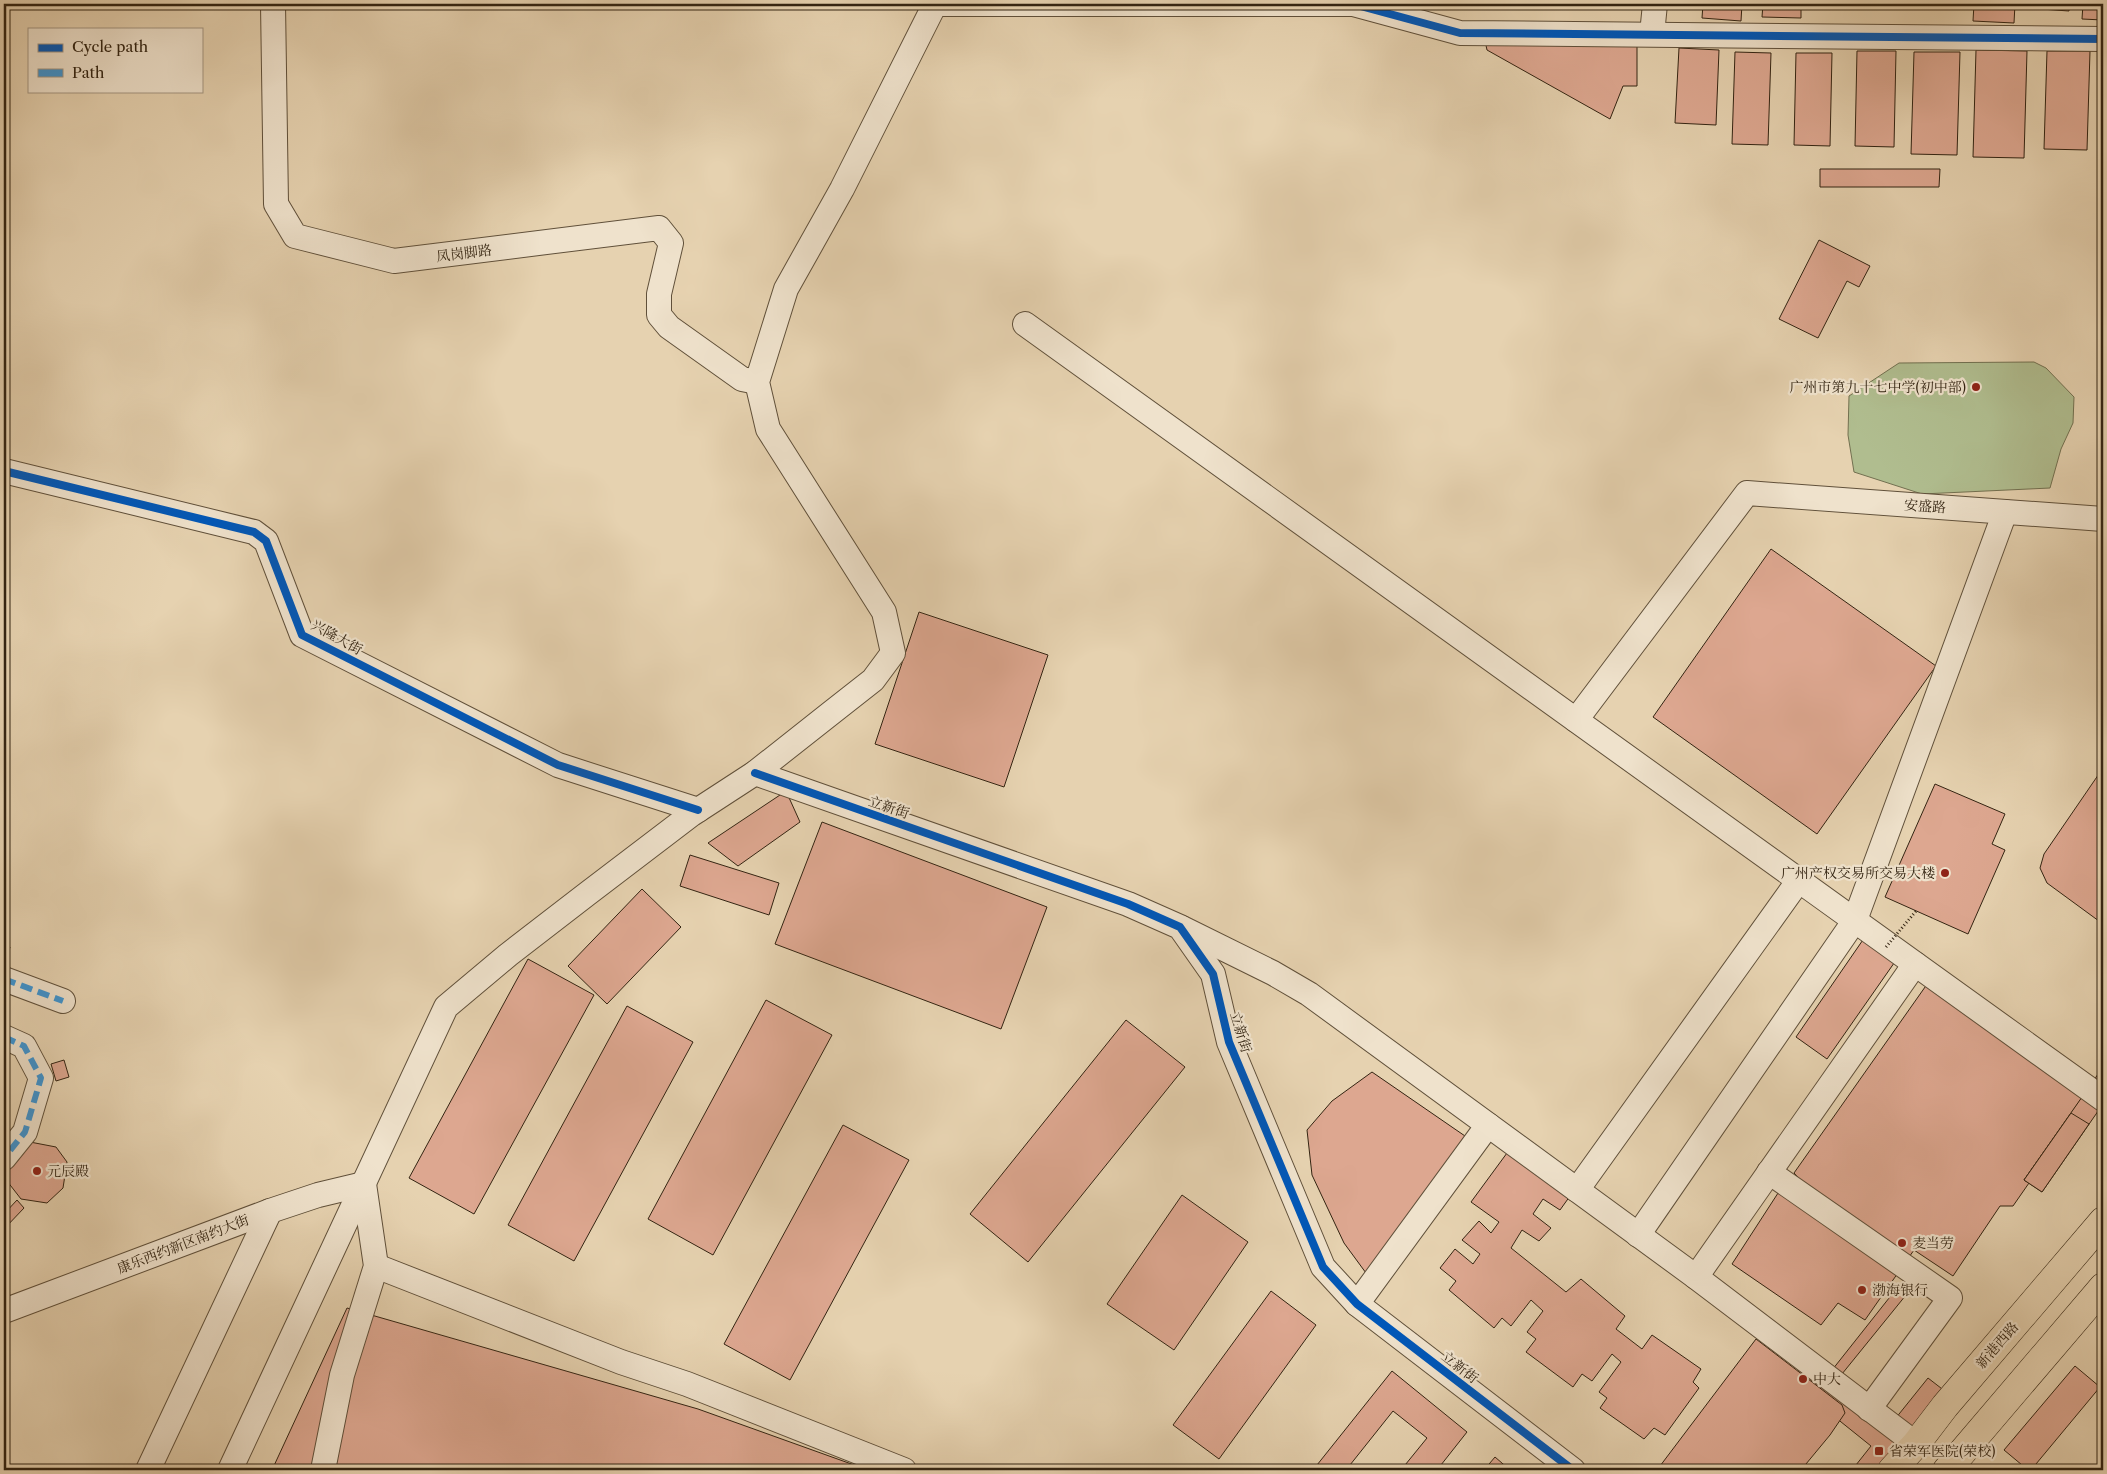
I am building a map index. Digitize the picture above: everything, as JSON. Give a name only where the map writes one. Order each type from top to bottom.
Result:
[{"type":"main road","name":"新港西路","points":[[1892,1470],[1916,1444],[1944,1406],[2103,1221]]},
{"type":"main road","points":[[1947,1470],[2103,1287]]},
{"type":"street","name":"凤岗脚路","points":[[272,4],[276,204],[295,236],[394,261],[659,228],[672,243],[659,294],[660,315],[669,327],[742,379],[757,382]]},
{"type":"street","points":[[230,1470],[446,1007],[508,955],[698,810],[755,773],[873,680],[893,653],[884,612],[768,429],[757,382],[786,289],[842,189],[935,4],[1353,4],[1460,33],[2103,39]]},
{"type":"street","points":[[1652,34],[1655,4]]},
{"type":"street","points":[[1025,324],[2103,1099]]},
{"type":"street","name":"兴隆大街","points":[[4,471],[254,532],[266,541],[302,635],[558,765],[698,810]]},
{"type":"street","name":"安盛路","points":[[1576,720],[1747,493],[2103,519]]},
{"type":"street","points":[[1638,1235],[1855,920],[2006,512]]},
{"type":"street","name":"立新街","points":[[755,773],[1128,904],[1180,927],[1213,974],[1229,1042],[1323,1267],[1357,1304],[1573,1470]]},
{"type":"street","points":[[1577,1190],[1799,880]]},
{"type":"street","points":[[1180,927],[1258,965],[1309,994],[1696,1277],[1916,1444]]},
{"type":"street","points":[[1696,1277],[1915,964]]},
{"type":"street","points":[[4,979],[63,1000]]},
{"type":"street","points":[[4,1037],[24,1046],[41,1078],[26,1132],[4,1158]]},
{"type":"street","points":[[1357,1304],[1488,1125]]},
{"type":"street","points":[[1769,1172],[1950,1298],[1870,1408]]},
{"type":"street","points":[[323,1470],[342,1375],[376,1266],[364,1184]]},
{"type":"street","name":"康乐西约新区南约大街","points":[[4,1311],[270,1211],[318,1195],[364,1184]]},
{"type":"street","points":[[148,1470],[270,1211]]},
{"type":"street","points":[[376,1266],[621,1362],[687,1384],[904,1470]]},
{"type":"path","points":[[1886,947],[1916,911]]},
{"type":"green space","points":[[2034,362],[2046,368],[2074,397],[2073,423],[2061,449],[2050,488],[1922,494],[1854,472],[1848,435],[1849,396],[1899,363]]},
{"type":"building","points":[[1547,4],[1596,4],[1596,7]]},
{"type":"building","points":[[1703,4],[1742,4],[1741,21],[1702,18]]},
{"type":"building","points":[[1763,4],[1801,4],[1801,18],[1762,17]]},
{"type":"building","points":[[1974,4],[2015,4],[2014,23],[1973,21]]},
{"type":"building","points":[[2041,4],[2069,4],[2069,11],[2041,9]]},
{"type":"building","points":[[2083,4],[2103,4],[2103,20],[2082,19]]},
{"type":"building","points":[[1485,41],[1637,43],[1637,86],[1623,86],[1610,119],[1487,50]]},
{"type":"building","points":[[1679,48],[1719,50],[1716,125],[1675,123]]},
{"type":"building","points":[[1976,50],[2027,51],[2024,158],[1973,157]]},
{"type":"building","points":[[1857,51],[1896,51],[1894,147],[1855,146]]},
{"type":"building","points":[[2047,51],[2090,51],[2087,150],[2044,149]]},
{"type":"building","points":[[1735,52],[1771,53],[1768,145],[1732,144]]},
{"type":"building","points":[[1914,52],[1960,52],[1957,155],[1911,154]]},
{"type":"building","points":[[1796,53],[1832,53],[1830,146],[1794,145]]},
{"type":"building","points":[[1820,169],[1940,169],[1939,187],[1820,187]]},
{"type":"building","points":[[1819,240],[1870,266],[1859,287],[1847,281],[1818,338],[1779,319]]},
{"type":"building","points":[[1771,549],[1936,666],[1817,834],[1653,717]]},
{"type":"building","points":[[919,612],[1048,655],[1004,787],[875,744]]},
{"type":"building","points":[[2103,768],[2103,924],[2047,883],[2040,868],[2044,854]]},
{"type":"building","name":"广州产权交易所交易大楼","points":[[1935,784],[2005,814],[1992,844],[2005,850],[1968,934],[1885,897]]},
{"type":"building","points":[[786,791],[800,822],[738,866],[708,843]]},
{"type":"building","points":[[822,822],[1047,907],[1001,1029],[775,944]]},
{"type":"building","points":[[690,855],[779,883],[769,915],[680,886]]},
{"type":"building","points":[[642,889],[681,927],[607,1004],[568,966]]},
{"type":"building","points":[[1867,934],[1899,956],[1827,1059],[1796,1037]]},
{"type":"building","points":[[4,945],[10,947],[4,967]]},
{"type":"building","points":[[528,959],[594,995],[474,1214],[409,1178]]},
{"type":"building","points":[[1930,980],[2086,1092],[2024,1180],[2029,1183],[2013,1206],[2000,1206],[1953,1276],[1914,1250],[1865,1320],[1838,1303],[1821,1325],[1732,1264],[1780,1190],[1806,1185],[1794,1173]]},
{"type":"building","points":[[766,1000],[832,1035],[713,1255],[648,1219]]},
{"type":"building","points":[[627,1006],[693,1042],[574,1261],[508,1225]]},
{"type":"building","points":[[1126,1020],[1185,1067],[1028,1262],[970,1214]]},
{"type":"building","points":[[64,1060],[69,1077],[56,1081],[51,1064]]},
{"type":"building","points":[[2103,1067],[2103,1104],[2042,1192],[2024,1180]]},
{"type":"building","points":[[1372,1072],[1465,1136],[1366,1273],[1344,1243],[1312,1175],[1307,1130],[1332,1101]]},
{"type":"building","points":[[2071,1113],[2089,1124],[2042,1192],[2024,1180]]},
{"type":"building","points":[[843,1125],[909,1160],[790,1380],[724,1344]]},
{"type":"building","name":"元辰殿","points":[[30,1142],[56,1147],[67,1162],[63,1188],[47,1203],[21,1199],[7,1181],[12,1156]]},
{"type":"building","points":[[1507,1153],[1570,1196],[1560,1210],[1543,1199],[1533,1214],[1551,1228],[1539,1241],[1522,1230],[1511,1248],[1566,1292],[1581,1279],[1625,1316],[1616,1329],[1642,1349],[1652,1335],[1701,1369],[1693,1382],[1699,1388],[1665,1435],[1654,1428],[1644,1439],[1600,1408],[1607,1398],[1599,1392],[1621,1362],[1612,1354],[1592,1381],[1582,1374],[1573,1387],[1526,1352],[1536,1339],[1527,1332],[1543,1311],[1531,1300],[1511,1326],[1502,1318],[1494,1328],[1449,1290],[1456,1281],[1440,1268],[1455,1249],[1473,1264],[1480,1254],[1462,1240],[1479,1221],[1491,1233],[1499,1222],[1471,1202]]},
{"type":"building","points":[[1182,1195],[1248,1242],[1174,1350],[1107,1304]]},
{"type":"building","points":[[17,1200],[24,1208],[4,1229],[4,1214]]},
{"type":"building","name":"中大","points":[[1897,1288],[1906,1295],[1829,1390],[1883,1434],[1928,1378],[1955,1399],[1898,1470],[1852,1470],[1871,1446],[1790,1381],[1801,1367],[1821,1384]]},
{"type":"building","points":[[1271,1291],[1316,1325],[1219,1459],[1173,1425]]},
{"type":"building","points":[[347,1308],[698,1409],[857,1466],[859,1470],[272,1470]]},
{"type":"building","points":[[1756,1339],[1842,1405],[1845,1413],[1830,1435],[1801,1470],[1657,1470]]},
{"type":"building","points":[[2075,1366],[2100,1387],[2031,1470],[2028,1470],[2004,1450]]},
{"type":"building","points":[[1392,1371],[1467,1432],[1437,1470],[1401,1470],[1427,1438],[1393,1411],[1346,1470],[1313,1470]]},
{"type":"building","points":[[1495,1457],[1510,1470],[1484,1470]]},
{"type":"marked path","points":[[4,979],[63,1001]]},
{"type":"marked path","points":[[4,1037],[24,1046],[41,1078],[25,1132],[4,1158]]},
{"type":"cycle path","points":[[935,4],[1353,4],[1460,33],[2103,39]]},
{"type":"cycle path","points":[[4,471],[254,532],[266,541],[302,635],[558,765],[698,810]]},
{"type":"cycle path","points":[[755,773],[1128,904],[1180,927],[1213,974],[1229,1042],[1323,1267],[1357,1304],[1573,1470]]},
{"type":"place","name":"广州市第九十七中学(初中部)","points":[[1976,387]]},
{"type":"place","name":"广州产权交易所交易大楼","points":[[1945,873]]},
{"type":"place","name":"元辰殿","points":[[37,1171]]},
{"type":"place","name":"麦当劳","points":[[1902,1243]]},
{"type":"place","name":"渤海银行","points":[[1862,1290]]},
{"type":"place","name":"中大","points":[[1803,1379]]},
{"type":"place","name":"省荣军医院(荣校)","points":[[1879,1451]]}]
